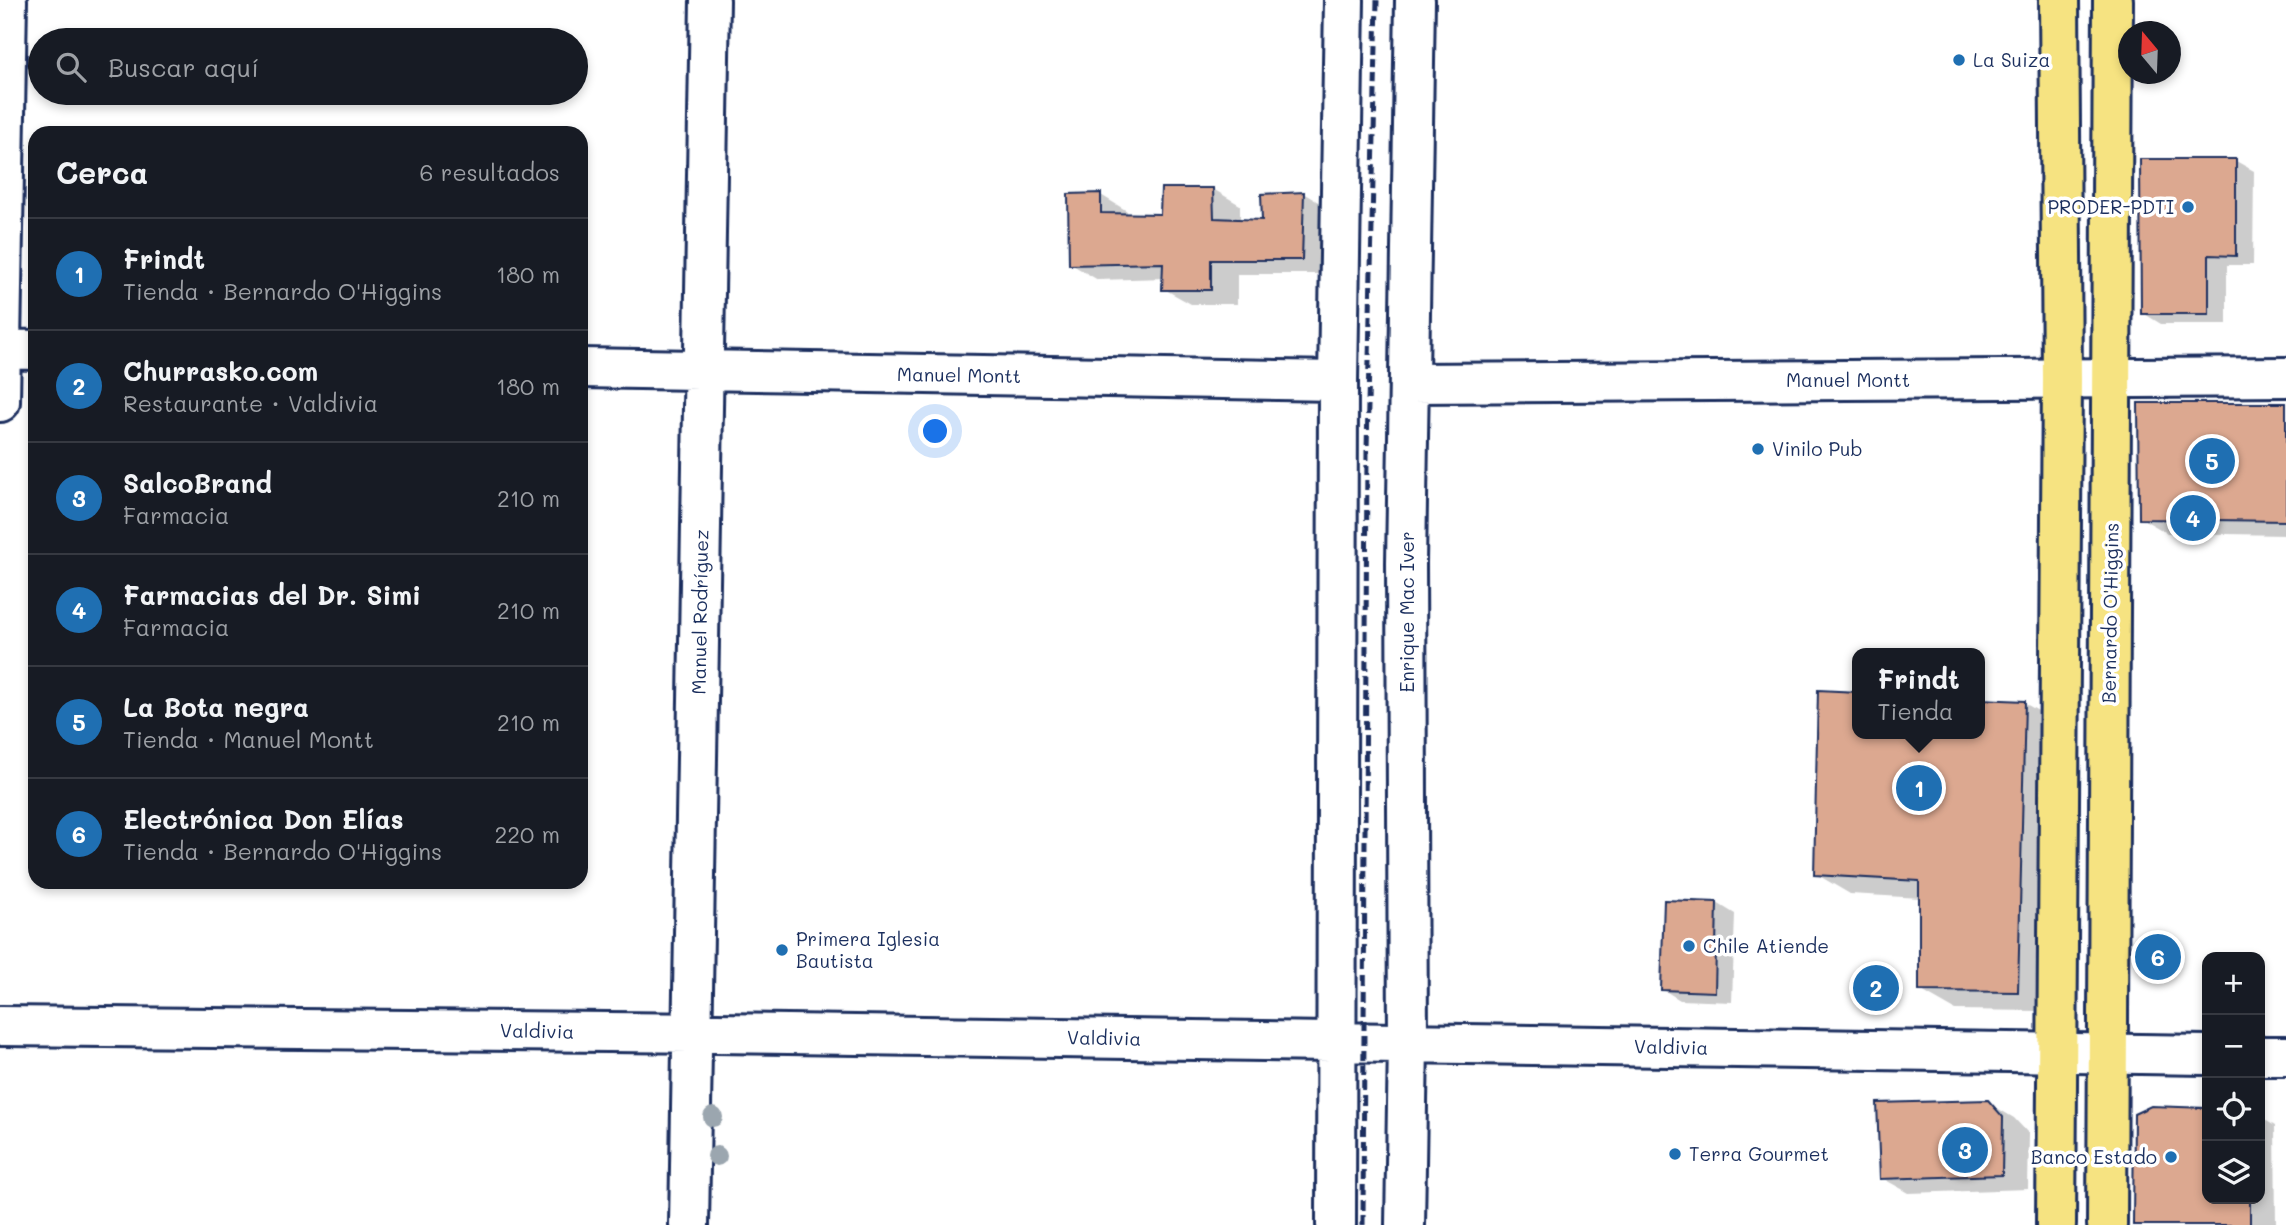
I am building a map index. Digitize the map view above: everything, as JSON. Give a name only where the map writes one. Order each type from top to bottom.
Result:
[{"type":"main road","points":[[2056,1225],[2062,379],[2059,0]]},
{"type":"main road","name":"Bernardo O'Higgins","points":[[2107,1225],[2113,0]]},
{"type":"street","points":[[0,402],[7,0]]},
{"type":"street","name":"Manuel Rodríguez","points":[[689,1225],[710,0]]},
{"type":"street","points":[[1336,1225],[1338,381],[1344,0]]},
{"type":"street","name":"Enrique Mac Iver","points":[[1405,1225],[1408,1043],[1406,563],[1415,0]]},
{"type":"street","points":[[0,349],[28,350]]},
{"type":"street","name":"Manuel Montt","points":[[588,368],[1338,381]]},
{"type":"street","name":"Manuel Montt","points":[[1410,383],[2286,377]]},
{"type":"street","name":"Valdivia","points":[[0,1026],[2202,1055]]},
{"type":"street","points":[[2265,1056],[2286,1056]]},
{"type":"building","name":"PRODER-PDTI","points":[[2140,159],[2236,159],[2236,256],[2209,255],[2209,314],[2141,314]]},
{"type":"building","points":[[1161,188],[1213,188],[1214,218],[1262,220],[1261,194],[1304,192],[1302,260],[1211,260],[1211,290],[1162,290],[1163,263],[1069,265],[1068,194],[1101,193],[1101,213],[1160,214]]},
{"type":"building","points":[[2138,403],[2286,403],[2286,521],[2139,519]]},
{"type":"building","points":[[1818,690],[1852,692],[1852,739],[1985,739],[1985,699],[2025,701],[2018,992],[1919,991],[1919,881],[1814,875]]},
{"type":"building","name":"Chile Atiende","points":[[1664,900],[1717,902],[1715,992],[1661,990]]},
{"type":"building","points":[[1988,1100],[2003,1117],[2002,1175],[1880,1179],[1877,1103]]},
{"type":"building","name":"Banco Estado","points":[[2151,1106],[2202,1108],[2202,1204],[2250,1204],[2250,1225],[2133,1225],[2134,1114]]},
{"type":"railway","points":[[1363,1225],[1367,450],[1377,0]]},
{"type":"place","name":"La Suiza","points":[[1959,60]]},
{"type":"place","name":"PRODER-PDTI","points":[[2188,207]]},
{"type":"place","name":"Vinilo Pub","points":[[1758,449]]},
{"type":"place","name":"La Bota negra","points":[[2212,461]]},
{"type":"place","name":"Farmacias del Dr. Simi","points":[[2193,518]]},
{"type":"place","name":"Frindt","points":[[1919,788]]},
{"type":"place","name":"Chile Atiende","points":[[1689,946]]},
{"type":"place","name":"Primera Iglesia Bautista","points":[[782,950]]},
{"type":"place","name":"Electrónica Don Elías","points":[[2158,957]]},
{"type":"place","name":"Churrasko.com","points":[[1876,988]]},
{"type":"place","name":"SalcoBrand","points":[[1965,1150]]},
{"type":"place","name":"Terra Gourmet","points":[[1675,1154]]},
{"type":"place","name":"Banco Estado","points":[[2171,1157]]}]
